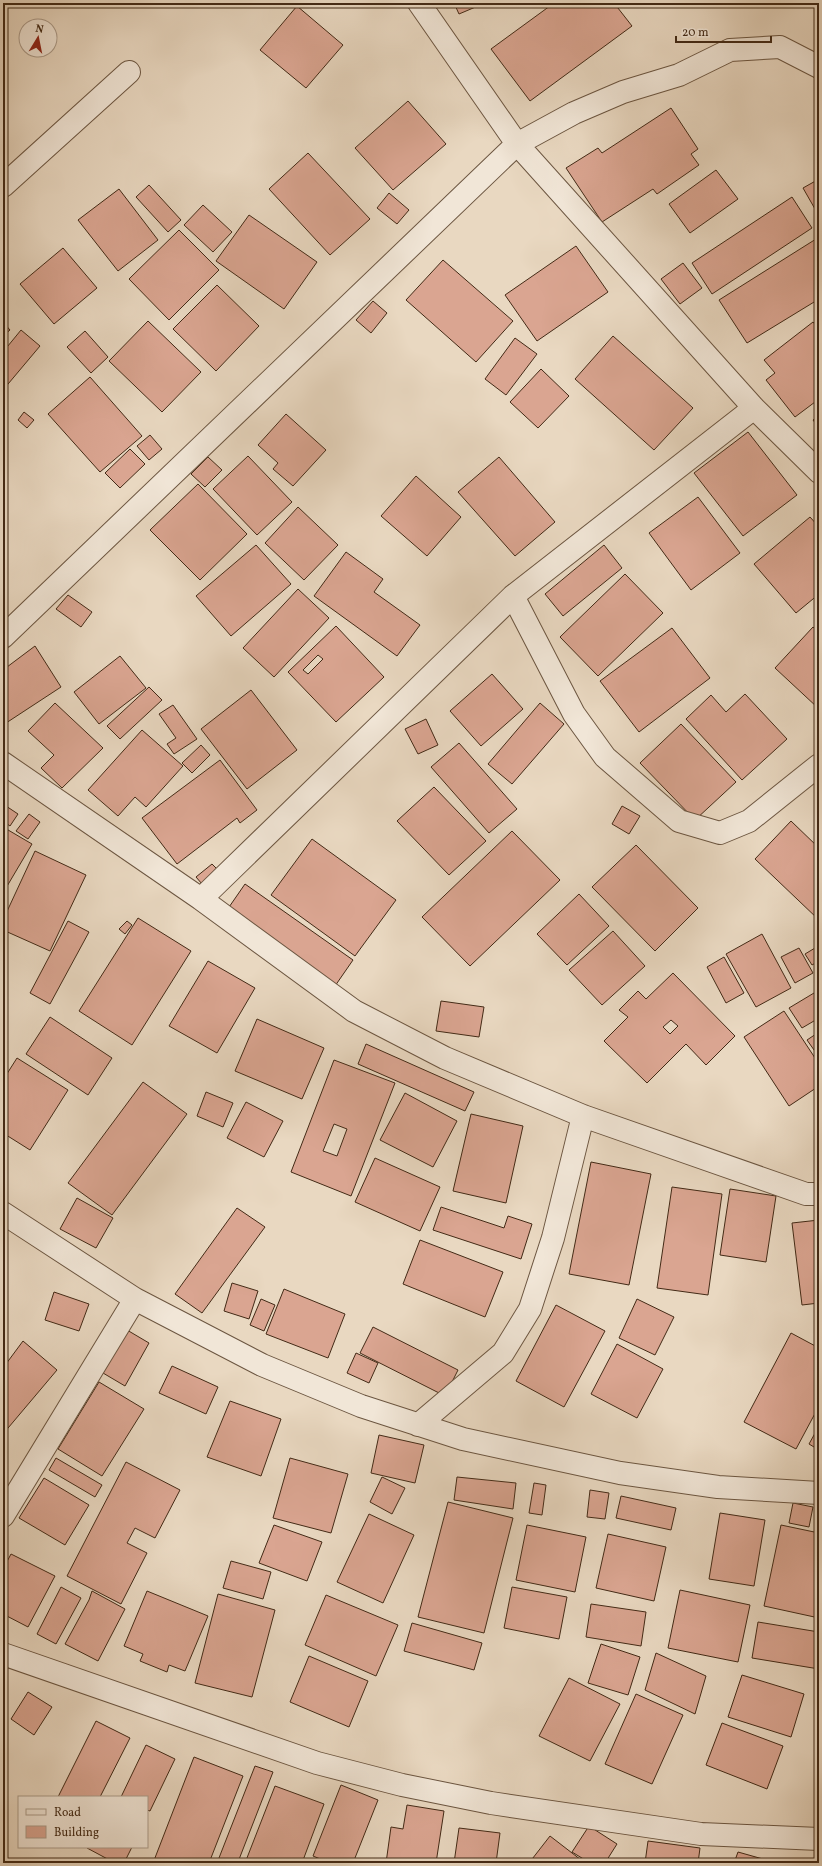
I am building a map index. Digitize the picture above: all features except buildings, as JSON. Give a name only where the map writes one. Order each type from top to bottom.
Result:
[{"type":"street","points":[[419,3],[517,144],[754,408],[819,472]]},
{"type":"street","points":[[3,637],[517,144],[574,113],[622,92],[679,74],[730,50],[780,46],[819,67]]},
{"type":"street","points":[[3,186],[129,72]]},
{"type":"street","points":[[201,899],[513,596],[754,408]]},
{"type":"street","points":[[513,596],[574,714],[605,757],[679,821],[720,833],[749,821],[819,765]]},
{"type":"street","points":[[3,763],[201,899],[354,1011],[445,1058],[583,1116],[806,1194],[819,1194]]},
{"type":"street","points":[[418,1424],[503,1353],[530,1309],[553,1238],[583,1116]]},
{"type":"street","points":[[3,1212],[135,1299],[262,1366],[361,1406],[464,1439],[620,1473],[718,1488],[819,1493]]},
{"type":"street","points":[[3,1516],[135,1299]]},
{"type":"street","points":[[3,1654],[317,1763],[402,1785],[491,1803],[701,1834],[819,1839]]}]
